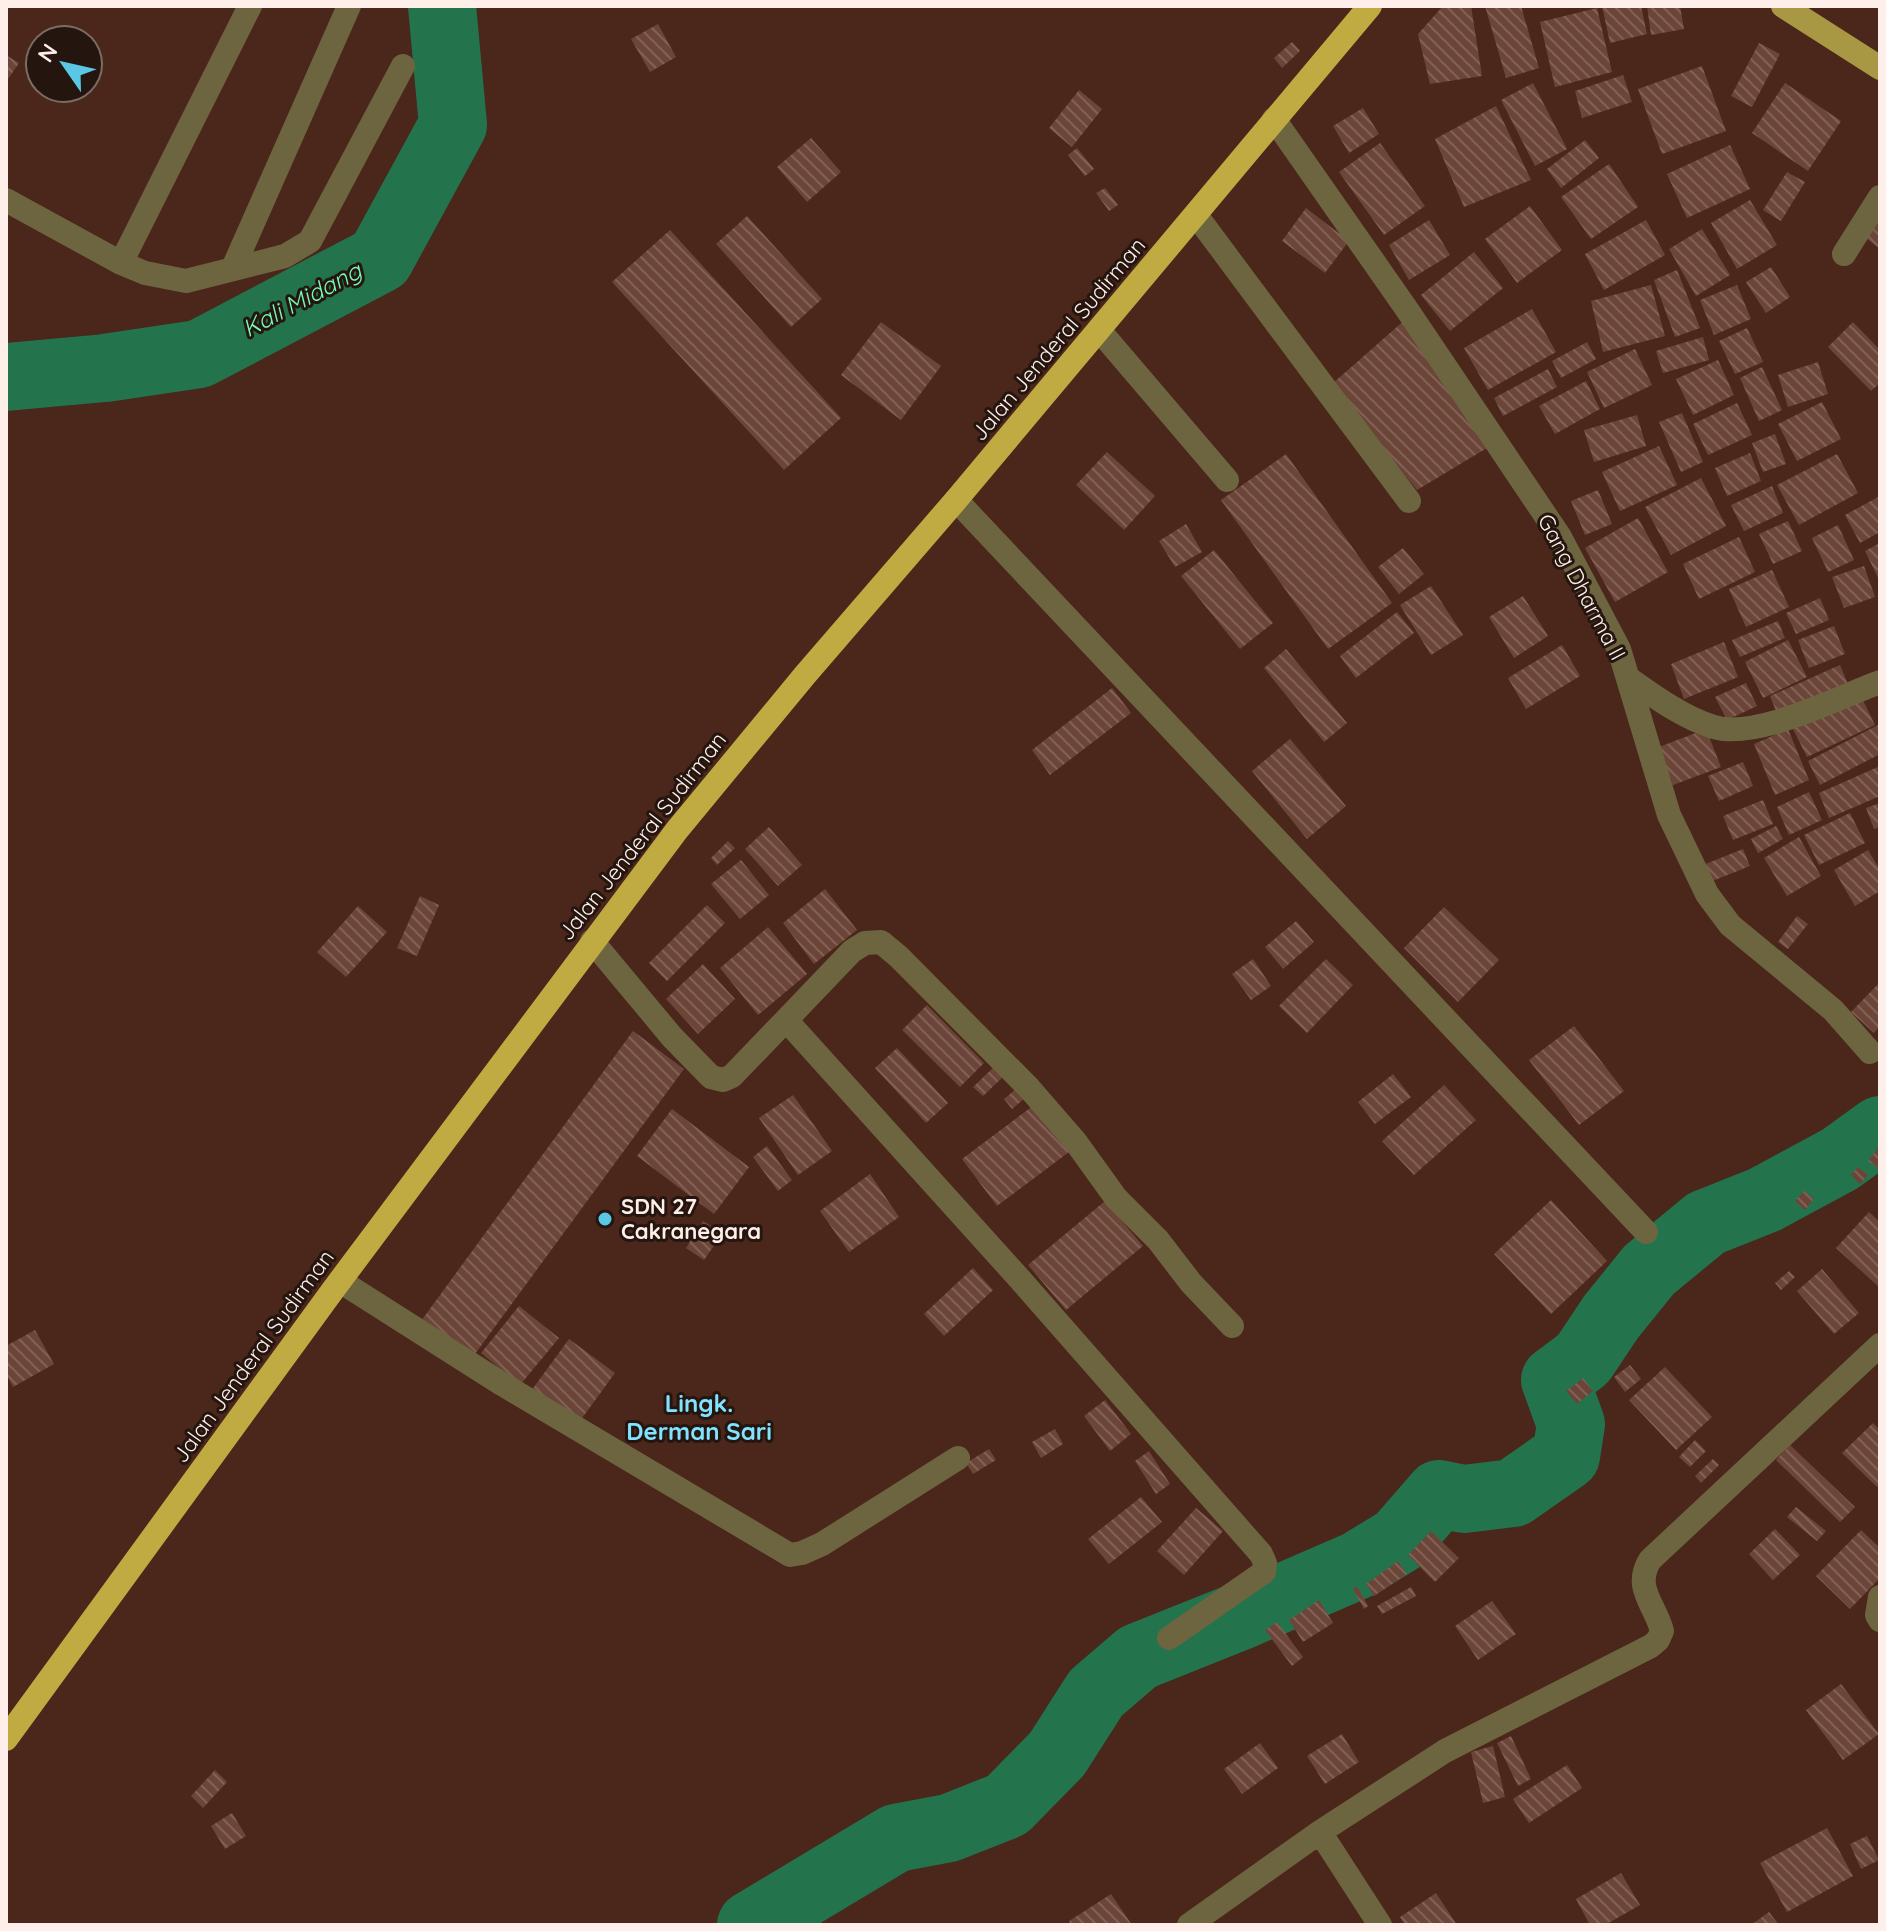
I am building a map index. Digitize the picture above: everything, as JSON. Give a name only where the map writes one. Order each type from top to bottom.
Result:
[{"type":"highway","name":"Jalan Jenderal Sudirman","points":[[6,1739],[340,1281],[677,830],[1370,6]]},
{"type":"main road","points":[[1783,6],[1880,68]]},
{"type":"street","points":[[121,263],[250,6]]},
{"type":"street","points":[[233,268],[349,6]]},
{"type":"street","points":[[10,211],[145,273],[186,281],[285,256],[310,241],[403,66]]},
{"type":"street","name":"Gang Dharma II","points":[[1274,119],[1560,537],[1619,649],[1669,815],[1707,894],[1730,925],[1833,1010],[1870,1052]]},
{"type":"street","points":[[1844,254],[1880,197]]},
{"type":"street","points":[[1196,215],[1409,501]]},
{"type":"street","points":[[1099,330],[1227,480]]},
{"type":"street","points":[[956,500],[1646,1232]]},
{"type":"street","points":[[1628,678],[1660,700],[1713,727],[1733,731],[1783,720],[1880,682]]},
{"type":"street","points":[[592,941],[672,1037],[711,1077],[723,1080],[732,1076],[852,951],[865,943],[881,942],[1029,1088],[1075,1141],[1116,1198],[1158,1240],[1191,1283],[1232,1326]]},
{"type":"street","points":[[786,1020],[1017,1276],[1261,1554],[1265,1563],[1264,1572],[1169,1638]]},
{"type":"street","points":[[340,1281],[502,1384],[790,1555],[822,1544],[958,1458]]},
{"type":"street","points":[[1204,1921],[1320,1832],[1445,1751],[1651,1646],[1662,1631],[1643,1585],[1643,1572],[1650,1560],[1880,1345]]},
{"type":"street","points":[[1880,1597],[1877,1615],[1880,1620]]},
{"type":"street","points":[[1320,1832],[1380,1925]]},
{"type":"building","points":[[1443,6],[1471,6],[1482,76],[1430,84],[1418,34]]},
{"type":"building","points":[[1485,6],[1521,6],[1539,68],[1506,78]]},
{"type":"building","points":[[1602,6],[1641,6],[1647,34],[1610,43]]},
{"type":"building","points":[[1647,6],[1680,6],[1684,29],[1651,35]]},
{"type":"building","points":[[1597,8],[1612,72],[1555,87],[1540,22]]},
{"type":"building","points":[[658,24],[676,57],[650,72],[631,39]]},
{"type":"building","points":[[1292,42],[1300,51],[1282,68],[1274,58]]},
{"type":"building","points":[[1759,43],[1780,54],[1752,107],[1731,96]]},
{"type":"building","points":[[6,55],[19,63],[6,82]]},
{"type":"building","points":[[1702,66],[1726,131],[1662,154],[1638,89]]},
{"type":"building","points":[[1623,75],[1632,102],[1582,118],[1575,91]]},
{"type":"building","points":[[1533,83],[1567,149],[1535,166],[1501,100]]},
{"type":"building","points":[[1785,83],[1841,121],[1808,171],[1752,133]]},
{"type":"building","points":[[1079,90],[1102,109],[1072,147],[1049,128]]},
{"type":"building","points":[[1496,106],[1531,180],[1464,207],[1435,139]]},
{"type":"building","points":[[1363,108],[1379,134],[1349,153],[1333,126]]},
{"type":"building","points":[[811,138],[841,172],[807,202],[777,167]]},
{"type":"building","points":[[1585,140],[1599,158],[1561,188],[1547,169]]},
{"type":"building","points":[[1380,143],[1425,206],[1384,235],[1339,172]]},
{"type":"building","points":[[1730,145],[1750,189],[1687,218],[1667,174]]},
{"type":"building","points":[[1077,148],[1094,169],[1085,176],[1068,155]]},
{"type":"building","points":[[1609,164],[1638,207],[1591,239],[1561,197]]},
{"type":"building","points":[[1787,172],[1805,182],[1781,221],[1763,210]]},
{"type":"building","points":[[1105,188],[1118,205],[1109,211],[1096,193]]},
{"type":"building","points":[[1750,200],[1777,245],[1737,269],[1711,223]]},
{"type":"building","points":[[1530,206],[1562,250],[1517,283],[1485,239]]},
{"type":"building","points":[[1306,208],[1349,241],[1325,273],[1282,241]]},
{"type":"building","points":[[747,216],[822,299],[791,327],[716,244]]},
{"type":"building","points":[[1880,219],[1880,249],[1866,238]]},
{"type":"building","points":[[1429,220],[1450,255],[1409,280],[1389,245]]},
{"type":"building","points":[[1646,220],[1665,255],[1604,290],[1585,254]]},
{"type":"building","points":[[1702,229],[1730,275],[1696,296],[1669,249]]},
{"type":"building","points":[[670,230],[841,418],[784,470],[612,282]]},
{"type":"building","points":[[1474,252],[1503,288],[1450,331],[1421,295]]},
{"type":"building","points":[[1771,267],[1790,297],[1766,313],[1746,282]]},
{"type":"building","points":[[1677,270],[1700,328],[1675,337],[1654,280]]},
{"type":"building","points":[[1651,285],[1665,336],[1603,352],[1591,301]]},
{"type":"building","points":[[1737,285],[1751,319],[1714,335],[1700,300]]},
{"type":"building","points":[[1532,309],[1556,352],[1488,390],[1464,348]]},
{"type":"building","points":[[1407,318],[1492,445],[1417,490],[1332,384]]},
{"type":"building","points":[[881,322],[941,366],[901,420],[841,375]]},
{"type":"building","points":[[1853,322],[1880,350],[1880,383],[1871,391],[1828,347]]},
{"type":"building","points":[[1747,328],[1763,362],[1735,374],[1719,341]]},
{"type":"building","points":[[1703,337],[1709,360],[1663,373],[1656,351]]},
{"type":"building","points":[[1587,342],[1596,359],[1561,378],[1552,361]]},
{"type":"building","points":[[1635,349],[1652,385],[1604,408],[1587,372]]},
{"type":"building","points":[[1718,360],[1734,395],[1693,415],[1676,379]]},
{"type":"building","points":[[1818,362],[1828,394],[1788,407],[1778,375]]},
{"type":"building","points":[[1762,367],[1782,410],[1759,421],[1740,378]]},
{"type":"building","points":[[1548,369],[1557,387],[1503,416],[1494,398]]},
{"type":"building","points":[[1586,381],[1600,409],[1555,434],[1539,406]]},
{"type":"building","points":[[1822,402],[1841,439],[1797,461],[1778,424]]},
{"type":"building","points":[[1737,403],[1752,435],[1708,455],[1693,424]]},
{"type":"building","points":[[1682,413],[1703,462],[1681,472],[1659,422]]},
{"type":"building","points":[[1637,415],[1646,446],[1594,462],[1584,430]]},
{"type":"building","points":[[1775,434],[1786,464],[1763,472],[1752,443]]},
{"type":"building","points":[[1659,446],[1677,485],[1620,511],[1602,472]]},
{"type":"building","points":[[1107,452],[1155,496],[1124,530],[1076,485]]},
{"type":"building","points":[[1750,453],[1761,481],[1727,496],[1715,468]]},
{"type":"building","points":[[1286,454],[1392,603],[1328,649],[1221,500]]},
{"type":"building","points":[[1837,454],[1858,493],[1799,525],[1777,485]]},
{"type":"building","points":[[1701,478],[1726,526],[1671,555],[1645,507]]},
{"type":"building","points":[[1772,486],[1783,513],[1744,531],[1731,505]]},
{"type":"building","points":[[1598,490],[1612,524],[1585,535],[1571,501]]},
{"type":"building","points":[[1880,496],[1880,532],[1860,543],[1845,515]]},
{"type":"building","points":[[1638,518],[1668,572],[1615,602],[1585,548]]},
{"type":"building","points":[[1788,521],[1802,551],[1773,564],[1759,534]]},
{"type":"building","points":[[1186,524],[1202,552],[1175,567],[1159,541]]},
{"type":"building","points":[[1838,525],[1854,560],[1828,572],[1812,538]]},
{"type":"building","points":[[1739,537],[1755,572],[1699,599],[1683,564]]},
{"type":"building","points":[[1880,543],[1880,582],[1865,551]]},
{"type":"building","points":[[1403,548],[1424,574],[1399,594],[1378,567]]},
{"type":"building","points":[[1214,550],[1273,623],[1240,649],[1181,576]]},
{"type":"building","points":[[1864,566],[1875,597],[1844,608],[1832,577]]},
{"type":"building","points":[[1772,570],[1789,607],[1746,627],[1729,589]]},
{"type":"building","points":[[1431,586],[1463,635],[1431,655],[1400,605]]},
{"type":"building","points":[[1523,596],[1548,636],[1514,658],[1489,617]]},
{"type":"building","points":[[1820,598],[1829,620],[1796,634],[1786,613]]},
{"type":"building","points":[[1397,612],[1414,633],[1356,678],[1340,656]]},
{"type":"building","points":[[1778,621],[1785,638],[1740,657],[1732,640]]},
{"type":"building","points":[[1834,626],[1845,654],[1809,668],[1798,640]]},
{"type":"building","points":[[1788,640],[1807,677],[1763,698],[1745,662]]},
{"type":"building","points":[[1724,642],[1738,677],[1684,699],[1671,664]]},
{"type":"building","points":[[1562,645],[1580,676],[1526,709],[1508,678]]},
{"type":"building","points":[[1286,649],[1347,723],[1324,742],[1264,668]]},
{"type":"building","points":[[1840,665],[1848,684],[1778,716],[1770,696]]},
{"type":"building","points":[[1746,683],[1757,706],[1727,720],[1715,697]]},
{"type":"building","points":[[1112,688],[1131,713],[1050,775],[1032,750]]},
{"type":"building","points":[[1860,694],[1875,725],[1807,757],[1792,727]]},
{"type":"building","points":[[1880,724],[1880,754],[1820,785],[1808,761]]},
{"type":"building","points":[[1706,729],[1721,767],[1673,785],[1659,747]]},
{"type":"building","points":[[1788,729],[1809,780],[1775,795],[1754,744]]},
{"type":"building","points":[[1290,739],[1346,806],[1307,839],[1252,771]]},
{"type":"building","points":[[1743,762],[1753,786],[1719,801],[1708,776]]},
{"type":"building","points":[[1880,766],[1880,796],[1829,818],[1819,793]]},
{"type":"building","points":[[1809,792],[1822,820],[1789,835],[1777,807]]},
{"type":"building","points":[[1763,800],[1773,824],[1733,840],[1723,816]]},
{"type":"building","points":[[1880,803],[1880,827],[1874,829],[1866,808]]},
{"type":"building","points":[[1850,813],[1865,843],[1819,865],[1804,835]]},
{"type":"building","points":[[1776,826],[1783,839],[1758,853],[1751,839]]},
{"type":"building","points":[[769,827],[802,865],[778,886],[745,849]]},
{"type":"building","points":[[1799,837],[1821,876],[1787,896],[1764,858]]},
{"type":"building","points":[[728,841],[735,848],[717,865],[711,858]]},
{"type":"building","points":[[1743,849],[1750,866],[1710,882],[1703,865]]},
{"type":"building","points":[[1868,850],[1880,870],[1880,891],[1855,906],[1834,870]]},
{"type":"building","points":[[741,860],[769,895],[740,919],[711,884]]},
{"type":"building","points":[[825,889],[857,930],[814,964],[783,923]]},
{"type":"building","points":[[420,896],[439,905],[417,956],[397,948]]},
{"type":"building","points":[[707,905],[725,923],[667,981],[649,963]]},
{"type":"building","points":[[358,906],[387,932],[346,977],[317,952]]},
{"type":"building","points":[[1444,907],[1499,960],[1458,1002],[1404,948]]},
{"type":"building","points":[[1797,916],[1808,924],[1788,949],[1778,942]]},
{"type":"building","points":[[1296,921],[1314,942],[1283,969],[1265,947]]},
{"type":"building","points":[[768,927],[807,974],[758,1015],[720,968]]},
{"type":"building","points":[[1253,959],[1271,986],[1251,1000],[1232,974]]},
{"type":"building","points":[[1326,959],[1353,985],[1307,1033],[1279,1006]]},
{"type":"building","points":[[703,964],[735,999],[698,1034],[666,999]]},
{"type":"building","points":[[1880,982],[1880,1026],[1874,1033],[1851,1012]]},
{"type":"building","points":[[927,1005],[984,1063],[960,1087],[902,1030]]},
{"type":"building","points":[[1574,1026],[1624,1091],[1579,1125],[1529,1060]]},
{"type":"building","points":[[633,1031],[684,1069],[472,1358],[421,1321]]},
{"type":"building","points":[[897,1048],[948,1103],[926,1123],[875,1068]]},
{"type":"building","points":[[996,1065],[1005,1075],[983,1096],[973,1087]]},
{"type":"building","points":[[1393,1074],[1411,1097],[1375,1124],[1358,1102]]},
{"type":"building","points":[[1444,1085],[1476,1120],[1414,1175],[1382,1141]]},
{"type":"building","points":[[1017,1088],[1025,1098],[1012,1109],[1004,1099]]},
{"type":"building","points":[[793,1095],[832,1151],[798,1175],[759,1118]]},
{"type":"building","points":[[1034,1105],[1069,1152],[997,1206],[962,1159]]},
{"type":"building","points":[[672,1109],[749,1167],[714,1214],[637,1156]]},
{"type":"building","points":[[1880,1145],[1880,1169],[1868,1161]]},
{"type":"building","points":[[767,1146],[792,1180],[778,1191],[753,1157]]},
{"type":"building","points":[[1858,1167],[1868,1175],[1860,1184],[1851,1175]]},
{"type":"building","points":[[870,1174],[899,1217],[849,1252],[820,1211]]},
{"type":"building","points":[[1804,1191],[1814,1199],[1805,1210],[1795,1201]]},
{"type":"building","points":[[1551,1200],[1607,1261],[1551,1314],[1494,1254]]},
{"type":"building","points":[[1105,1201],[1143,1246],[1066,1310],[1028,1265]]},
{"type":"building","points":[[1869,1212],[1880,1222],[1880,1288],[1836,1248]]},
{"type":"building","points":[[703,1221],[722,1234],[704,1260],[686,1248]]},
{"type":"building","points":[[973,1268],[993,1290],[944,1336],[924,1314]]},
{"type":"building","points":[[1822,1269],[1859,1313],[1834,1334],[1797,1291]]},
{"type":"building","points":[[1789,1271],[1795,1277],[1781,1290],[1775,1283]]},
{"type":"building","points":[[519,1306],[559,1338],[520,1385],[481,1353]]},
{"type":"building","points":[[35,1330],[54,1364],[13,1387],[6,1373],[6,1346]]},
{"type":"building","points":[[569,1339],[615,1373],[577,1425],[531,1391]]},
{"type":"building","points":[[1630,1365],[1641,1379],[1625,1392],[1614,1377]]},
{"type":"building","points":[[1665,1367],[1712,1417],[1676,1450],[1629,1400]]},
{"type":"building","points":[[1583,1378],[1593,1391],[1577,1404],[1566,1391]]},
{"type":"building","points":[[1105,1400],[1131,1434],[1110,1451],[1084,1416]]},
{"type":"building","points":[[1873,1423],[1880,1430],[1880,1484],[1877,1487],[1842,1453]]},
{"type":"building","points":[[1055,1429],[1063,1444],[1041,1458],[1032,1442]]},
{"type":"building","points":[[1695,1440],[1706,1451],[1690,1467],[1679,1457]]},
{"type":"building","points":[[1790,1445],[1855,1507],[1840,1522],[1776,1460]]},
{"type":"building","points":[[989,1449],[996,1460],[973,1474],[966,1463]]},
{"type":"building","points":[[1149,1451],[1170,1484],[1156,1494],[1135,1461]]},
{"type":"building","points":[[1713,1459],[1719,1465],[1701,1483],[1695,1476]]},
{"type":"building","points":[[1141,1497],[1162,1522],[1109,1564],[1088,1539]]},
{"type":"building","points":[[1796,1507],[1826,1531],[1817,1541],[1787,1517]]},
{"type":"building","points":[[1196,1508],[1223,1531],[1184,1575],[1157,1551]]},
{"type":"building","points":[[1775,1529],[1800,1555],[1773,1580],[1749,1554]]},
{"type":"building","points":[[1861,1530],[1880,1548],[1880,1578],[1850,1609],[1816,1576]]},
{"type":"building","points":[[1431,1531],[1459,1558],[1435,1582],[1408,1555]]},
{"type":"building","points":[[1398,1561],[1407,1574],[1374,1596],[1366,1584]]},
{"type":"building","points":[[1357,1586],[1368,1606],[1364,1609],[1353,1589]]},
{"type":"building","points":[[1411,1587],[1416,1596],[1382,1614],[1377,1606]]},
{"type":"building","points":[[1319,1600],[1333,1623],[1303,1642],[1289,1620]]},
{"type":"building","points":[[1492,1601],[1516,1634],[1478,1660],[1455,1626]]},
{"type":"building","points":[[1277,1622],[1303,1657],[1292,1666],[1265,1630]]},
{"type":"building","points":[[1841,1684],[1879,1734],[1843,1760],[1806,1710]]},
{"type":"building","points":[[1342,1734],[1359,1762],[1325,1784],[1307,1756]]},
{"type":"building","points":[[1511,1736],[1531,1779],[1518,1786],[1497,1743]]},
{"type":"building","points":[[1260,1743],[1278,1768],[1242,1794],[1224,1769]]},
{"type":"building","points":[[1493,1746],[1505,1797],[1483,1803],[1471,1752]]},
{"type":"building","points":[[1567,1765],[1582,1788],[1529,1823],[1513,1799]]},
{"type":"building","points":[[215,1770],[227,1782],[203,1808],[191,1796]]},
{"type":"building","points":[[232,1813],[246,1836],[225,1849],[211,1826]]},
{"type":"building","points":[[1827,1828],[1853,1876],[1787,1912],[1760,1863]]},
{"type":"building","points":[[1867,1836],[1879,1860],[1861,1869],[1850,1844]]},
{"type":"building","points":[[1621,1873],[1640,1905],[1605,1925],[1590,1925],[1576,1899]]},
{"type":"building","points":[[1436,1893],[1457,1925],[1405,1925],[1400,1917]]},
{"type":"building","points":[[1111,1894],[1132,1925],[1071,1925],[1069,1921]]},
{"type":"building","points":[[1769,1912],[1779,1925],[1751,1925]]},
{"type":"waterway","name":"Kali Midang","points":[[6,377],[105,368],[199,354],[380,259],[453,125],[442,6]]},
{"type":"waterway","points":[[751,1925],[896,1838],[949,1828],[1007,1805],[1057,1754],[1096,1693],[1138,1657],[1358,1565],[1399,1540],[1439,1494],[1464,1499],[1513,1493],[1566,1456],[1571,1424],[1555,1380],[1583,1359],[1611,1317],[1649,1270],[1706,1223],[1764,1200],[1840,1159],[1880,1130]]},
{"type":"place","name":"SDN 27 Cakranegara","points":[[605,1219]]},
{"type":"district","name":"Lingk. Derman Sari","points":[[699,1418]]}]
